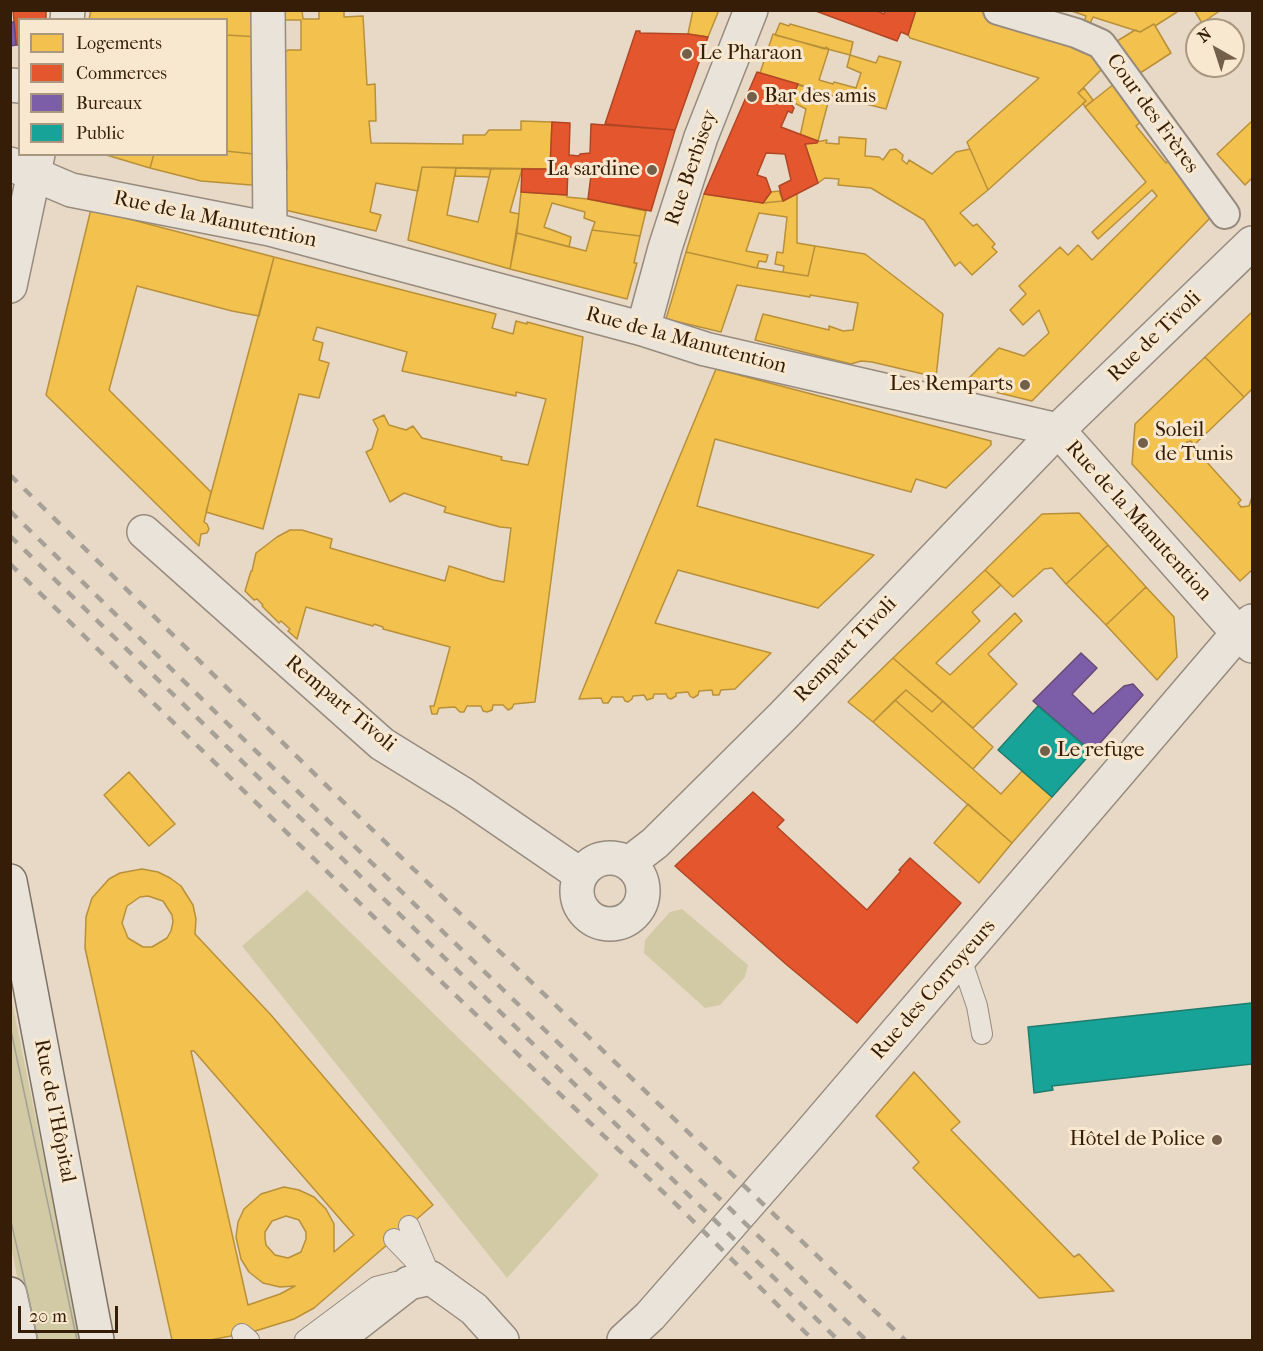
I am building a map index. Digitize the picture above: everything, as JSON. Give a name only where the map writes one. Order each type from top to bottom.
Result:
[{"type":"street","points":[[268,10],[270,229]]},
{"type":"street","name":"Rue Berbisey","points":[[643,329],[665,248],[701,137],[751,10]]},
{"type":"street","name":"Cour des Frères","points":[[998,10],[1076,33],[1101,44],[1225,214]]},
{"type":"street","points":[[10,286],[28,164]]},
{"type":"street","name":"Rue de la Manutention","points":[[28,164],[72,190],[270,229],[643,329],[705,349],[1058,430],[1248,633]]},
{"type":"street","name":"Rue de Tivoli","points":[[1058,430],[1252,243]]},
{"type":"street","name":"Rempart Tivoli","points":[[629,863],[655,843],[783,716],[1058,430]]},
{"type":"street","name":"Rempart Tivoli","points":[[144,532],[382,744],[463,794],[581,875]]},
{"type":"street","name":"Rue des Corroyeurs","points":[[624,1341],[689,1272],[1248,633]]},
{"type":"street","points":[[606,858],[616,858],[629,863],[643,883],[643,898],[637,911],[625,921],[616,924],[603,924],[593,920],[583,911],[578,900],[577,891],[581,875],[591,864],[606,858]]},
{"type":"street","name":"Rue de l'Hôpital","points":[[10,881],[97,1341]]},
{"type":"street","points":[[336,1341],[420,1280],[474,1309],[502,1341]]},
{"type":"street","points":[[10,1294],[20,1341]]},
{"type":"lane","points":[[961,959],[982,1034]]},
{"type":"lane","points":[[305,1341],[376,1287],[420,1280],[401,1233]]},
{"type":"lane","points":[[89,1298],[114,1341]]},
{"type":"shaded area","points":[[307,890],[599,1175],[507,1278],[242,946]]},
{"type":"shaded area","points":[[682,909],[748,965],[745,977],[720,1005],[705,1008],[644,953],[645,940],[670,912]]},
{"type":"shaded area","points":[[10,992],[81,1340],[30,1340],[11,1246]]},
{"type":"building: Logements","points":[[91,10],[259,10],[259,37],[228,35],[228,18],[89,18]]},
{"type":"building: Logements","points":[[277,10],[302,10],[303,19],[319,19],[319,10],[344,10],[344,17],[363,16],[367,85],[375,84],[376,121],[369,121],[371,143],[463,144],[463,135],[485,135],[489,130],[521,130],[521,121],[552,122],[550,169],[422,167],[418,191],[376,183],[370,212],[381,215],[376,231],[285,210],[285,169],[287,169],[281,55],[288,50],[301,50],[301,20],[279,20]]},
{"type":"building: Logements","points":[[693,10],[719,10],[708,37],[688,34]]},
{"type":"building: Logements","points":[[916,10],[977,10],[1083,41],[1106,65],[1078,93],[1086,101],[988,190],[967,142],[1039,78],[910,38],[908,35]]},
{"type":"building: Logements","points":[[1069,10],[1173,10],[1177,12],[1155,26],[1154,24],[1140,32],[1093,17],[1087,30],[1082,28],[1086,16]]},
{"type":"building: Logements","points":[[1194,10],[1221,10],[1209,18],[1199,18]]},
{"type":"building: Logements","points":[[780,23],[853,42],[850,55],[775,35]]},
{"type":"building: Logements","points":[[1154,24],[1171,53],[1134,77],[1109,46],[1135,30],[1140,32]]},
{"type":"building: Logements","points":[[773,34],[829,49],[819,80],[833,84],[834,82],[856,88],[861,73],[847,67],[850,55],[876,63],[879,56],[901,62],[886,109],[830,95],[760,73]]},
{"type":"building: Logements","points":[[228,35],[259,37],[254,154],[228,151]]},
{"type":"building: Logements","points":[[1119,80],[1142,121],[1136,126],[1166,163],[1174,156],[1214,214],[1032,401],[963,384],[999,348],[1024,356],[1049,333],[1039,310],[1023,325],[1010,310],[1026,294],[1019,286],[1060,247],[1068,255],[1078,245],[1092,260],[1157,196],[1152,190],[1098,239],[1092,232],[1146,182],[1085,107]]},
{"type":"building: Logements","points":[[798,84],[830,95],[818,141],[800,136],[806,109],[791,101]]},
{"type":"building: Logements","points":[[1084,88],[1093,100],[1085,107],[1083,103],[1086,101],[1078,93]]},
{"type":"building: Logements","points":[[1252,121],[1252,178],[1245,185],[1217,154]]},
{"type":"building: Logements","points":[[839,137],[866,139],[865,156],[879,157],[883,160],[890,150],[896,149],[903,155],[902,160],[907,164],[909,160],[932,174],[956,152],[970,149],[988,190],[960,213],[973,226],[977,224],[995,244],[992,247],[997,252],[972,275],[960,262],[955,266],[924,220],[871,188],[838,185],[839,179],[825,178],[818,183],[805,144],[827,140],[826,143],[839,144]]},
{"type":"building: Logements","points":[[228,151],[254,154],[255,182],[251,185],[201,181],[150,168],[153,156],[228,156]]},
{"type":"building: Logements","points":[[110,156],[153,156],[150,168]]},
{"type":"building: Logements","points":[[422,167],[456,168],[447,215],[478,222],[491,169],[522,169],[510,212],[519,214],[510,269],[408,240]]},
{"type":"building: Logements","points":[[456,168],[491,169],[489,177],[455,176]]},
{"type":"building: Logements","points":[[779,191],[783,201],[763,203],[771,192]]},
{"type":"building: Logements","points":[[521,192],[567,195],[567,197],[646,211],[640,236],[592,230],[595,222],[584,218],[585,212],[552,203],[544,227],[571,237],[569,247],[517,233]]},
{"type":"building: Logements","points":[[797,193],[797,243],[815,246],[808,276],[783,272],[784,266],[775,264],[777,252],[783,253],[787,217],[759,213],[746,251],[768,255],[766,262],[759,261],[757,268],[686,252],[704,194],[763,203],[783,201]]},
{"type":"building: Logements","points":[[91,209],[274,257],[259,316],[137,286],[109,390],[211,492],[204,522],[209,529],[207,533],[201,534],[199,546],[46,395]]},
{"type":"building: Logements","points":[[592,230],[640,236],[634,263],[637,263],[627,299],[510,269],[517,233],[586,251]]},
{"type":"building: Logements","points":[[815,246],[865,254],[943,314],[936,377],[872,362],[861,361],[851,364],[755,340],[763,314],[829,330],[829,326],[843,331],[853,330],[858,303],[737,285],[721,332],[666,319],[686,252],[757,268],[808,276]]},
{"type":"building: Logements","points":[[274,257],[496,314],[492,328],[513,334],[516,321],[583,337],[535,702],[514,704],[508,710],[503,705],[493,705],[492,710],[487,712],[483,711],[481,706],[467,706],[464,712],[460,712],[455,707],[439,708],[437,714],[432,714],[430,706],[434,706],[450,647],[383,629],[374,624],[373,626],[306,607],[297,639],[288,631],[290,629],[281,621],[279,623],[257,599],[254,600],[245,591],[256,553],[290,530],[302,530],[332,539],[330,548],[445,581],[449,566],[504,582],[511,528],[444,512],[446,507],[404,493],[390,502],[366,452],[372,449],[378,429],[373,420],[384,415],[389,425],[406,430],[413,426],[422,438],[502,457],[501,460],[528,465],[546,399],[516,392],[516,396],[402,371],[407,352],[317,327],[313,340],[323,343],[319,360],[329,363],[319,398],[299,394],[263,529],[206,512]]},
{"type":"building: Logements","points":[[1252,312],[1252,389],[1244,397],[1205,357]]},
{"type":"building: Logements","points":[[1205,357],[1244,397],[1194,445],[1191,441],[1187,442],[1187,448],[1192,452],[1195,449],[1241,500],[1238,503],[1241,507],[1249,506],[1252,497],[1252,570],[1240,581],[1132,464],[1135,424]]},
{"type":"building: Logements","points":[[716,369],[991,441],[991,445],[946,488],[916,479],[911,492],[715,439],[697,506],[874,555],[818,608],[678,570],[655,623],[771,653],[735,689],[721,690],[719,695],[713,695],[712,690],[699,691],[698,695],[693,698],[688,692],[676,693],[676,696],[671,699],[666,694],[654,694],[653,698],[647,700],[644,695],[633,696],[628,702],[623,697],[612,697],[608,703],[603,703],[601,698],[579,699]]},
{"type":"building: Logements","points":[[1079,513],[1108,545],[1066,584],[1052,568],[1044,569],[1013,597],[985,570],[1042,514]]},
{"type":"building: Logements","points":[[1108,545],[1146,587],[1106,625],[1066,584]]},
{"type":"building: Logements","points":[[985,570],[1001,585],[972,612],[980,621],[936,663],[950,675],[1015,613],[1022,621],[988,654],[1017,684],[973,728],[893,658]]},
{"type":"building: Logements","points":[[1146,587],[1174,617],[1177,657],[1157,680],[1106,625]]},
{"type":"building: Logements","points":[[893,658],[943,701],[932,712],[906,690],[873,722],[848,702]]},
{"type":"building: Logements","points":[[906,690],[932,712],[943,701],[993,747],[973,769],[895,700]]},
{"type":"building: Logements","points":[[895,700],[1001,794],[1022,771],[1052,797],[1012,843],[873,722]]},
{"type":"building: Logements","points":[[129,772],[175,824],[149,846],[104,795]]},
{"type":"building: Logements","points":[[968,804],[1012,843],[979,883],[934,843]]},
{"type":"building: Logements","points":[[142,869],[158,872],[181,886],[193,905],[196,919],[195,934],[271,1015],[433,1205],[314,1308],[294,1319],[252,1332],[210,1340],[172,1340],[85,948],[86,917],[92,898],[109,879],[120,873]],"holes":[[[148,896],[163,901],[172,915],[173,922],[167,938],[152,947],[143,947],[128,938],[122,923],[127,906],[140,897]],[[191,1051],[194,1051],[354,1235],[334,1252],[334,1224],[326,1209],[314,1197],[299,1190],[284,1187],[261,1194],[244,1209],[238,1222],[236,1237],[241,1259],[249,1272],[263,1283],[280,1287],[295,1286],[248,1305]],[[286,1216],[299,1220],[306,1232],[301,1252],[288,1258],[275,1255],[266,1245],[265,1238],[265,1232],[272,1221]]]},
{"type":"building: Logements","points":[[914,1072],[960,1122],[951,1130],[1074,1257],[1079,1254],[1114,1291],[1039,1298],[913,1168],[919,1162],[876,1116]]},
{"type":"building: Commerces","points":[[13,10],[46,10],[46,18],[18,18],[18,45],[16,45]]},
{"type":"building: Commerces","points":[[813,10],[875,10],[884,14],[885,10],[916,10],[908,35],[901,32],[897,41]]},
{"type":"building: Commerces","points":[[636,31],[708,37],[675,130],[605,124]]},
{"type":"building: Commerces","points":[[757,72],[798,84],[790,103],[794,108],[792,113],[788,111],[781,127],[818,141],[805,144],[818,183],[783,201],[779,186],[791,180],[785,154],[766,153],[757,175],[766,178],[771,192],[763,203],[704,194]]},
{"type":"building: Commerces","points":[[552,122],[570,123],[569,155],[579,156],[590,153],[591,124],[675,130],[651,211],[588,199],[591,175],[606,174],[607,168],[568,167],[567,195],[521,192],[522,169],[550,169]]},
{"type":"building: Commerces","points":[[753,792],[784,820],[777,827],[867,910],[910,858],[961,903],[857,1023],[787,965],[675,866]]},
{"type":"building: Bureaux","points":[[10,22],[14,22],[16,45],[10,46]]},
{"type":"building: Bureaux","points":[[1081,653],[1097,668],[1072,694],[1093,714],[1124,686],[1133,684],[1143,695],[1092,752],[1033,701]]},
{"type":"building: Public","name":"Le refuge","points":[[1038,706],[1092,752],[1052,797],[998,750]]},
{"type":"building: Public","points":[[1252,1003],[1252,1064],[1052,1086],[1053,1090],[1034,1093],[1028,1027]]},
{"type":"tram line","points":[[10,1026],[77,1340]]},
{"type":"tram line","points":[[10,1217],[38,1340]]},
{"type":"railway","points":[[10,475],[332,791],[905,1340]]},
{"type":"railway","points":[[10,511],[866,1340]]},
{"type":"railway","points":[[10,536],[838,1340]]},
{"type":"railway","points":[[10,564],[410,952],[680,1208],[813,1340]]},
{"type":"place","name":"Le Pharaon","points":[[687,54]]},
{"type":"place","name":"Bar des amis","points":[[752,97]]},
{"type":"place","name":"La sardine","points":[[652,170]]},
{"type":"place","name":"Les Remparts","points":[[1025,385]]},
{"type":"place","name":"Soleil de Tunis","points":[[1143,443]]},
{"type":"place","name":"Le refuge","points":[[1045,751]]},
{"type":"place","name":"Hôtel de Police","points":[[1217,1140]]}]
